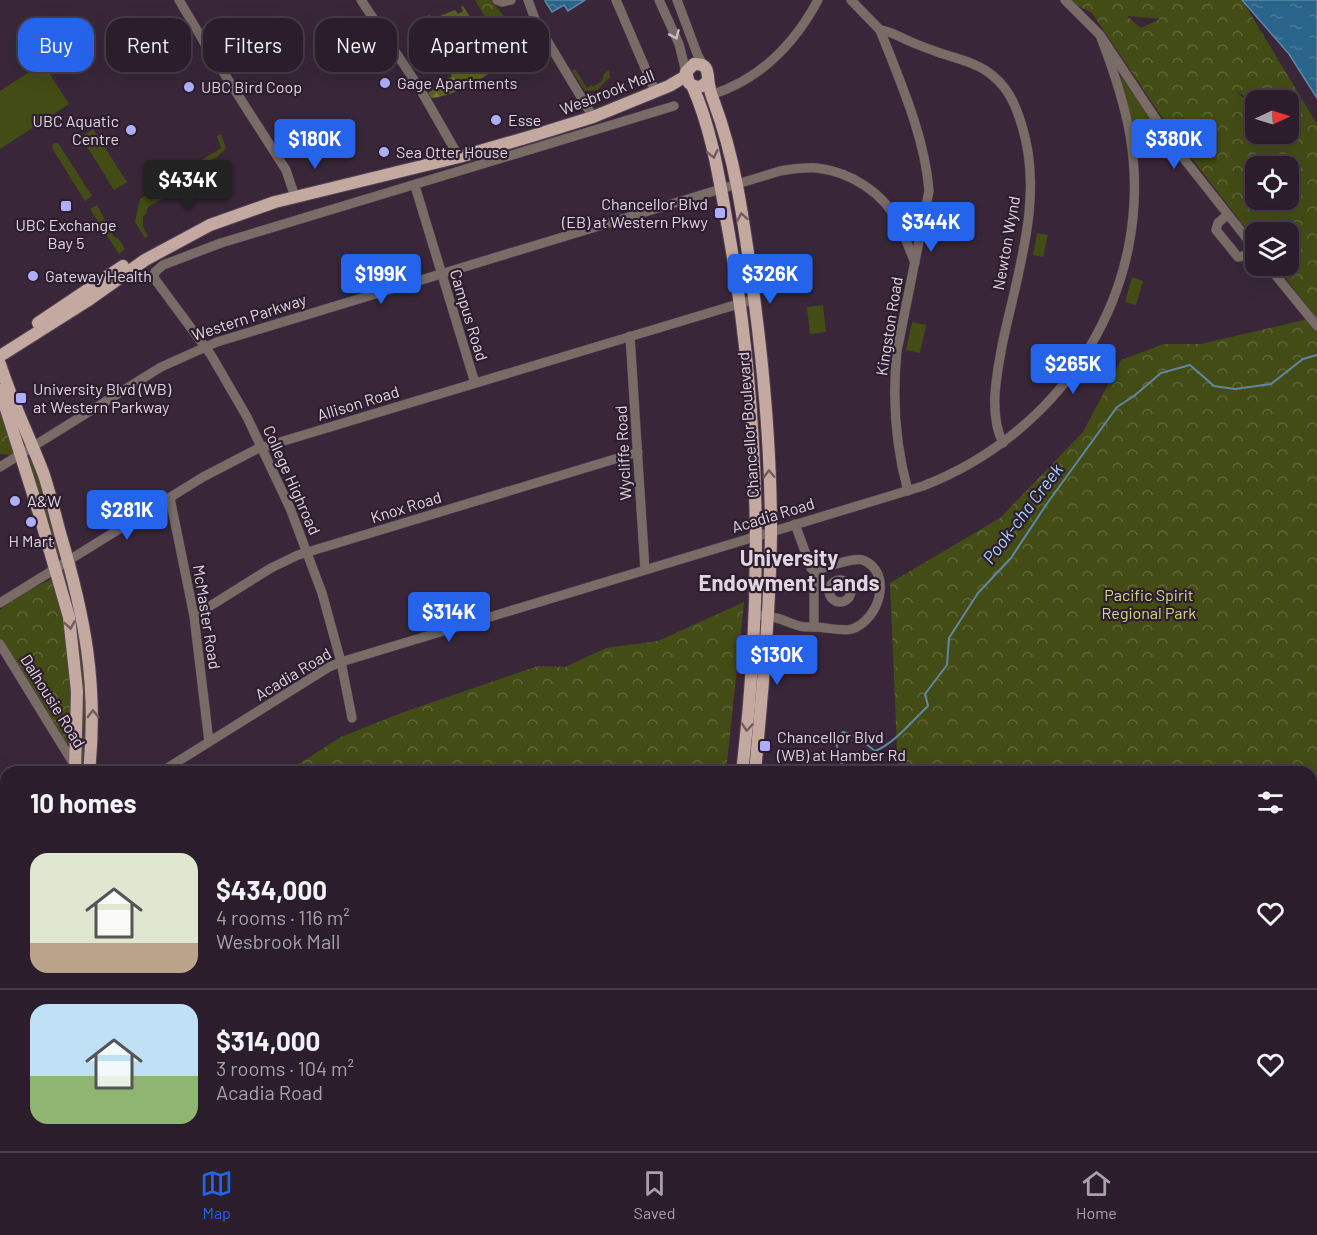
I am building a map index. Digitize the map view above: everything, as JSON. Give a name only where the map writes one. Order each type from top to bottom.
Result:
[{"type":"main road","points":[[694,64],[704,66],[708,72],[708,80],[699,87],[688,79],[694,64]]},
{"type":"main road","name":"Wesbrook Mall","points":[[0,347],[184,229],[244,205],[360,177],[382,176],[459,157],[593,117],[688,79]]},
{"type":"main road","name":"Chancellor Boulevard","points":[[688,79],[709,134],[721,188],[740,302],[748,381],[755,537],[750,681],[743,766]]},
{"type":"main road","name":"Chancellor Boulevard","points":[[708,80],[723,127],[736,184],[754,299],[766,422],[771,532],[769,594],[755,766]]},
{"type":"main road","name":"Wesbrook Mall","points":[[0,356],[87,302],[145,260],[184,238],[210,225],[294,194]]},
{"type":"main road","points":[[0,364],[45,478],[81,607],[91,671],[93,710],[88,766]]},
{"type":"main road","points":[[0,390],[56,568],[69,617],[78,716],[77,766]]},
{"type":"main road","points":[[755,537],[763,546],[769,594]]},
{"type":"street","points":[[361,0],[420,89],[459,157]]},
{"type":"street","points":[[497,0],[502,2],[510,0]]},
{"type":"street","points":[[528,0],[536,22],[593,117]]},
{"type":"street","points":[[616,0],[655,91]]},
{"type":"street","name":"Chancellor Boulevard","points":[[659,0],[679,44],[688,79]]},
{"type":"street","points":[[677,0],[704,66]]},
{"type":"street","points":[[711,95],[739,84],[765,68],[799,32],[818,0]]},
{"type":"street","name":"Newton Wynd","points":[[851,0],[880,30],[888,31],[991,74],[1013,100],[1023,130],[1029,160],[1030,197],[1028,225],[998,369],[996,413],[999,435],[1003,443]]},
{"type":"street","points":[[1065,0],[1100,34],[1191,170],[1245,238]]},
{"type":"street","points":[[181,1],[204,42],[286,170],[294,194]]},
{"type":"street","name":"Kingston Road","points":[[880,30],[896,68],[928,170],[927,206],[897,351],[894,381],[896,434],[908,491]]},
{"type":"street","name":"Acadia Road","points":[[171,766],[340,662],[908,491],[953,474],[1003,443],[1031,420],[1060,391],[1083,360],[1111,304],[1125,261],[1133,213],[1134,189],[1130,133],[1100,34]]},
{"type":"street","points":[[1114,78],[1116,72],[1123,68]]},
{"type":"street","points":[[415,186],[674,106]]},
{"type":"street","points":[[1130,133],[1159,124]]},
{"type":"street","name":"Western Parkway","points":[[0,468],[161,367],[205,346],[780,171],[820,168],[848,176],[874,192],[898,222],[915,264]]},
{"type":"street","name":"Campus Road","points":[[415,186],[475,383]]},
{"type":"street","name":"College Highroad","points":[[352,718],[322,593],[308,552],[262,447],[205,346],[154,278],[159,267],[194,253],[415,186]]},
{"type":"street","points":[[1227,215],[1218,223],[1216,230],[1238,257],[1245,256]]},
{"type":"street","points":[[1276,276],[1317,326]]},
{"type":"street","name":"Allison Road","points":[[0,603],[221,466],[262,447],[754,299]]},
{"type":"street","name":"Wycliffe Road","points":[[630,336],[645,570]]},
{"type":"street","name":"Knox Road","points":[[194,616],[271,568],[308,552],[638,452]]},
{"type":"street","name":"McMaster Road","points":[[170,498],[194,616],[209,742]]},
{"type":"street","points":[[795,524],[811,568],[833,583]]},
{"type":"street","points":[[753,615],[767,616],[805,627],[839,630],[852,629],[866,622],[875,610],[880,596],[879,580],[873,568],[862,560],[854,560],[814,571]]},
{"type":"street","points":[[814,571],[814,626]]},
{"type":"street","name":"Dalhousie Road","points":[[0,644],[75,766]]},
{"type":"green space","points":[[475,0],[491,0],[505,18],[486,18]]},
{"type":"green space","name":"Pacific Spirit Regional Park","points":[[1067,0],[1242,0],[1296,90],[1245,90],[1245,96],[1235,90],[1245,98],[1245,144],[1299,144],[1299,94],[1317,124],[1317,766],[898,766],[890,583],[1000,518],[1083,432],[1121,360],[1164,344],[1201,344],[1304,320],[1312,312],[1284,276],[1299,276],[1299,222],[1245,222],[1245,227],[1176,138],[1092,13]],"holes":[[[1129,16],[1160,19],[1141,28],[1128,17]]]},
{"type":"green space","points":[[463,6],[471,18],[435,18],[455,10],[458,14],[463,11],[461,7]]},
{"type":"green space","points":[[575,69],[587,88],[602,81],[604,74],[609,70],[610,77],[597,90],[585,91],[572,71]]},
{"type":"green space","points":[[29,72],[49,72],[69,104],[0,149],[0,91]]},
{"type":"green space","points":[[450,72],[492,72],[450,94],[431,98],[428,93],[452,76]]},
{"type":"green space","points":[[1120,75],[1150,117],[1148,122],[1136,126],[1131,125],[1118,77]]},
{"type":"green space","points":[[93,129],[127,182],[114,190],[81,137]]},
{"type":"green space","points":[[221,134],[226,148],[217,157],[208,161],[182,185],[168,189],[162,199],[148,207],[143,216],[143,227],[148,236],[145,238],[135,222],[140,199],[221,148],[217,136]]},
{"type":"green space","points":[[54,143],[58,143],[92,196],[85,201],[52,148]]},
{"type":"green space","points":[[97,205],[114,237],[118,238],[125,249],[119,254],[90,209]]},
{"type":"green space","points":[[1037,233],[1048,235],[1043,257],[1033,255]]},
{"type":"green space","points":[[1132,277],[1143,281],[1136,305],[1125,302]]},
{"type":"green space","points":[[823,305],[826,332],[810,334],[807,307]]},
{"type":"green space","points":[[912,322],[926,325],[920,353],[906,350]]},
{"type":"green space","points":[[0,400],[17,451],[12,455],[0,454]]},
{"type":"green space","points":[[34,456],[61,556],[56,558],[26,461]]},
{"type":"green space","points":[[64,568],[75,595],[90,708],[84,766],[80,766],[60,571]]},
{"type":"green space","points":[[51,579],[55,580],[57,585],[72,667],[71,744],[62,740],[0,639],[0,610],[21,594]]},
{"type":"green space","points":[[744,602],[727,766],[295,766],[341,737],[404,712],[538,666],[565,667],[606,648],[658,641]]},
{"type":"water","points":[[546,0],[585,0],[568,11],[564,5],[552,12]]},
{"type":"water","points":[[1242,0],[1317,0],[1317,98],[1289,54]]},
{"type":"waterway","name":"Pook-cha Creek","points":[[842,766],[835,739],[843,732],[857,737],[875,751],[896,738],[928,706],[925,694],[947,665],[949,638],[978,593],[1011,558],[1046,505],[1117,407],[1161,373],[1190,365],[1214,386],[1235,389],[1271,384],[1303,359],[1317,355]]},
{"type":"place","name":"Gage Apartments","points":[[385,83]]},
{"type":"place","name":"UBC Bird Coop","points":[[189,87]]},
{"type":"place","name":"Esse","points":[[496,120]]},
{"type":"place","name":"UBC Aquatic Centre","points":[[131,130]]},
{"type":"place","name":"Sea Otter House","points":[[384,152]]},
{"type":"place","name":"UBC Exchange Bay 5","points":[[66,206]]},
{"type":"place","name":"Chancellor Blvd (EB) at Western Pkwy","points":[[720,213]]},
{"type":"place","name":"Gateway Health","points":[[33,276]]},
{"type":"place","name":"University Blvd (WB) at Western Parkway","points":[[21,398]]},
{"type":"place","name":"A&W","points":[[15,501]]},
{"type":"place","name":"H Mart","points":[[31,522]]},
{"type":"place","name":"Chancellor Blvd (WB) at Hamber Rd","points":[[765,746]]},
{"type":"district","name":"University Endowment Lands","points":[[789,570]]}]
